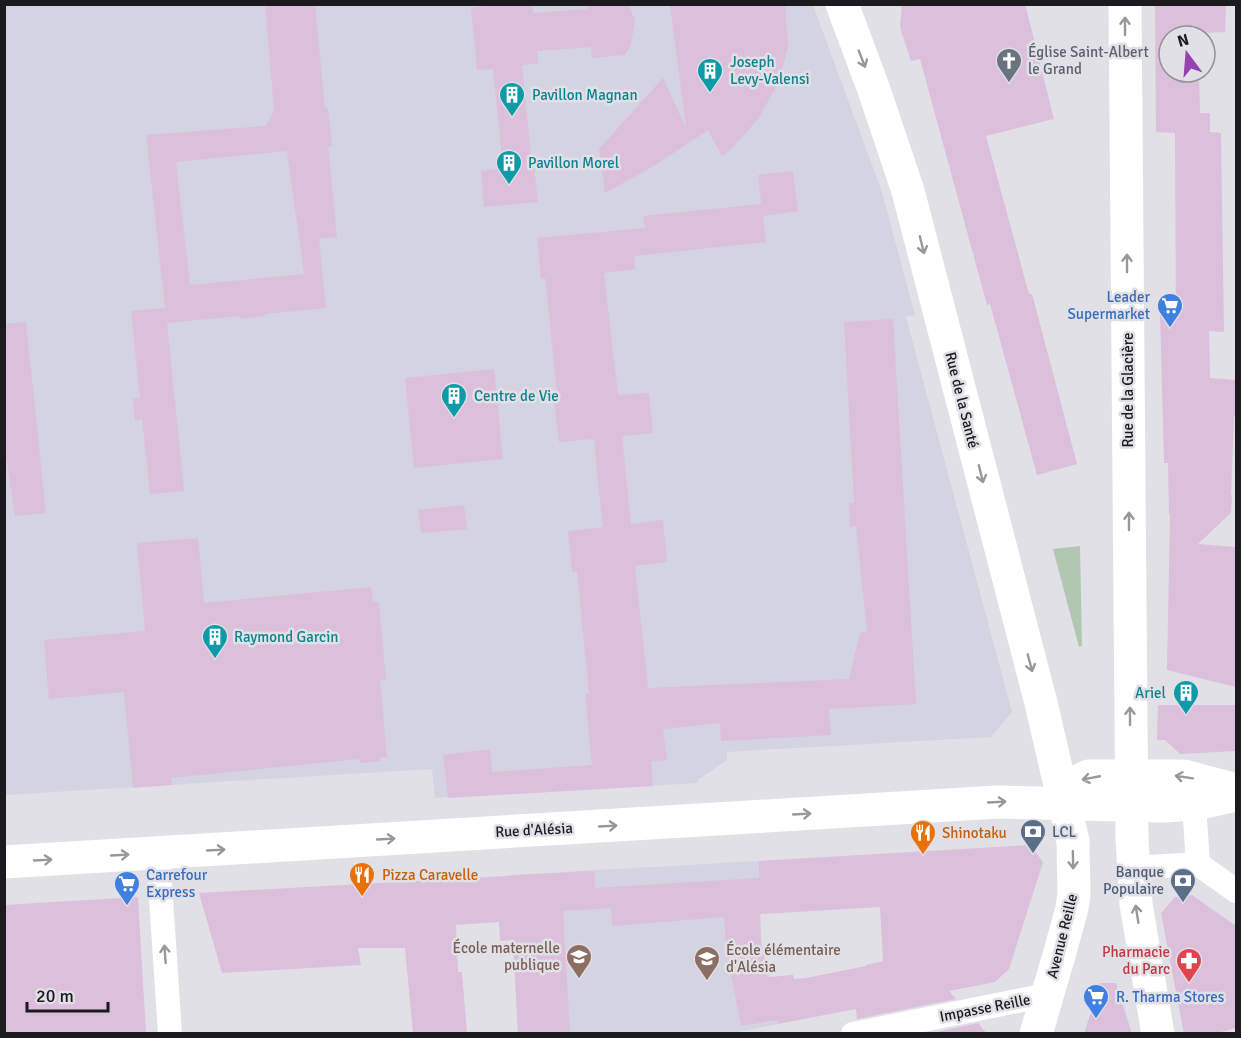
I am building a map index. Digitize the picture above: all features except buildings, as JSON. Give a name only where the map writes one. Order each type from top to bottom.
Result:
[{"type":"street","name":"Rue de la Santé","points":[[842,4],[908,191],[1041,704],[1064,802]]},
{"type":"street","name":"Rue de la Glacière","points":[[1125,4],[1133,868],[1136,904],[1158,1034]]},
{"type":"street","points":[[1131,789],[1184,776],[1236,790]]},
{"type":"street","name":"Rue d'Alésia","points":[[4,862],[998,802],[1064,802],[1131,789]]},
{"type":"street","points":[[1131,789],[1165,806],[1194,804],[1236,795]]},
{"type":"street","name":"Avenue Reille","points":[[1036,1034],[1074,894],[1072,841],[1064,802]]},
{"type":"street","points":[[1194,804],[1198,864]]},
{"type":"street","points":[[158,853],[170,1034]]},
{"type":"street","points":[[1133,868],[1198,864],[1236,891]]},
{"type":"street","name":"Impasse Reille","points":[[853,1034],[1047,995]]},
{"type":"shaded area","points":[[5,5],[813,5],[882,192],[915,315],[906,317],[1012,712],[991,737],[727,752],[727,760],[698,780],[698,783],[433,798],[435,797],[432,769],[5,795]]},
{"type":"shaded area","points":[[759,861],[761,941],[778,1024],[729,1034],[518,1033],[509,875]]},
{"type":"green space","points":[[1080,546],[1082,646],[1079,647],[1053,549]]},
{"type":"place","name":"Église Saint-Albert le Grand","points":[[1009,84]]},
{"type":"place","name":"Joseph Levy-Valensi","points":[[710,94]]},
{"type":"place","name":"Pavillon Magnan","points":[[512,118]]},
{"type":"place","name":"Pavillon Morel","points":[[509,186]]},
{"type":"place","name":"Leader Supermarket","points":[[1170,329]]},
{"type":"place","name":"Centre de Vie","points":[[454,419]]},
{"type":"place","name":"Raymond Garcin","points":[[215,660]]},
{"type":"place","name":"Ariel","points":[[1186,716]]},
{"type":"place","name":"LCL","points":[[1033,855]]},
{"type":"place","name":"Shinotaku","points":[[923,856]]},
{"type":"place","name":"Pizza Caravelle","points":[[362,898]]},
{"type":"place","name":"Banque Populaire","points":[[1183,904]]},
{"type":"place","name":"Carrefour Express","points":[[127,907]]},
{"type":"place","name":"École maternelle publique","points":[[579,980]]},
{"type":"place","name":"École élémentaire d'Alésia","points":[[707,982]]},
{"type":"place","name":"Pharmacie du Parc","points":[[1189,984]]},
{"type":"place","name":"R. Tharma Stores","points":[[1096,1020]]}]
